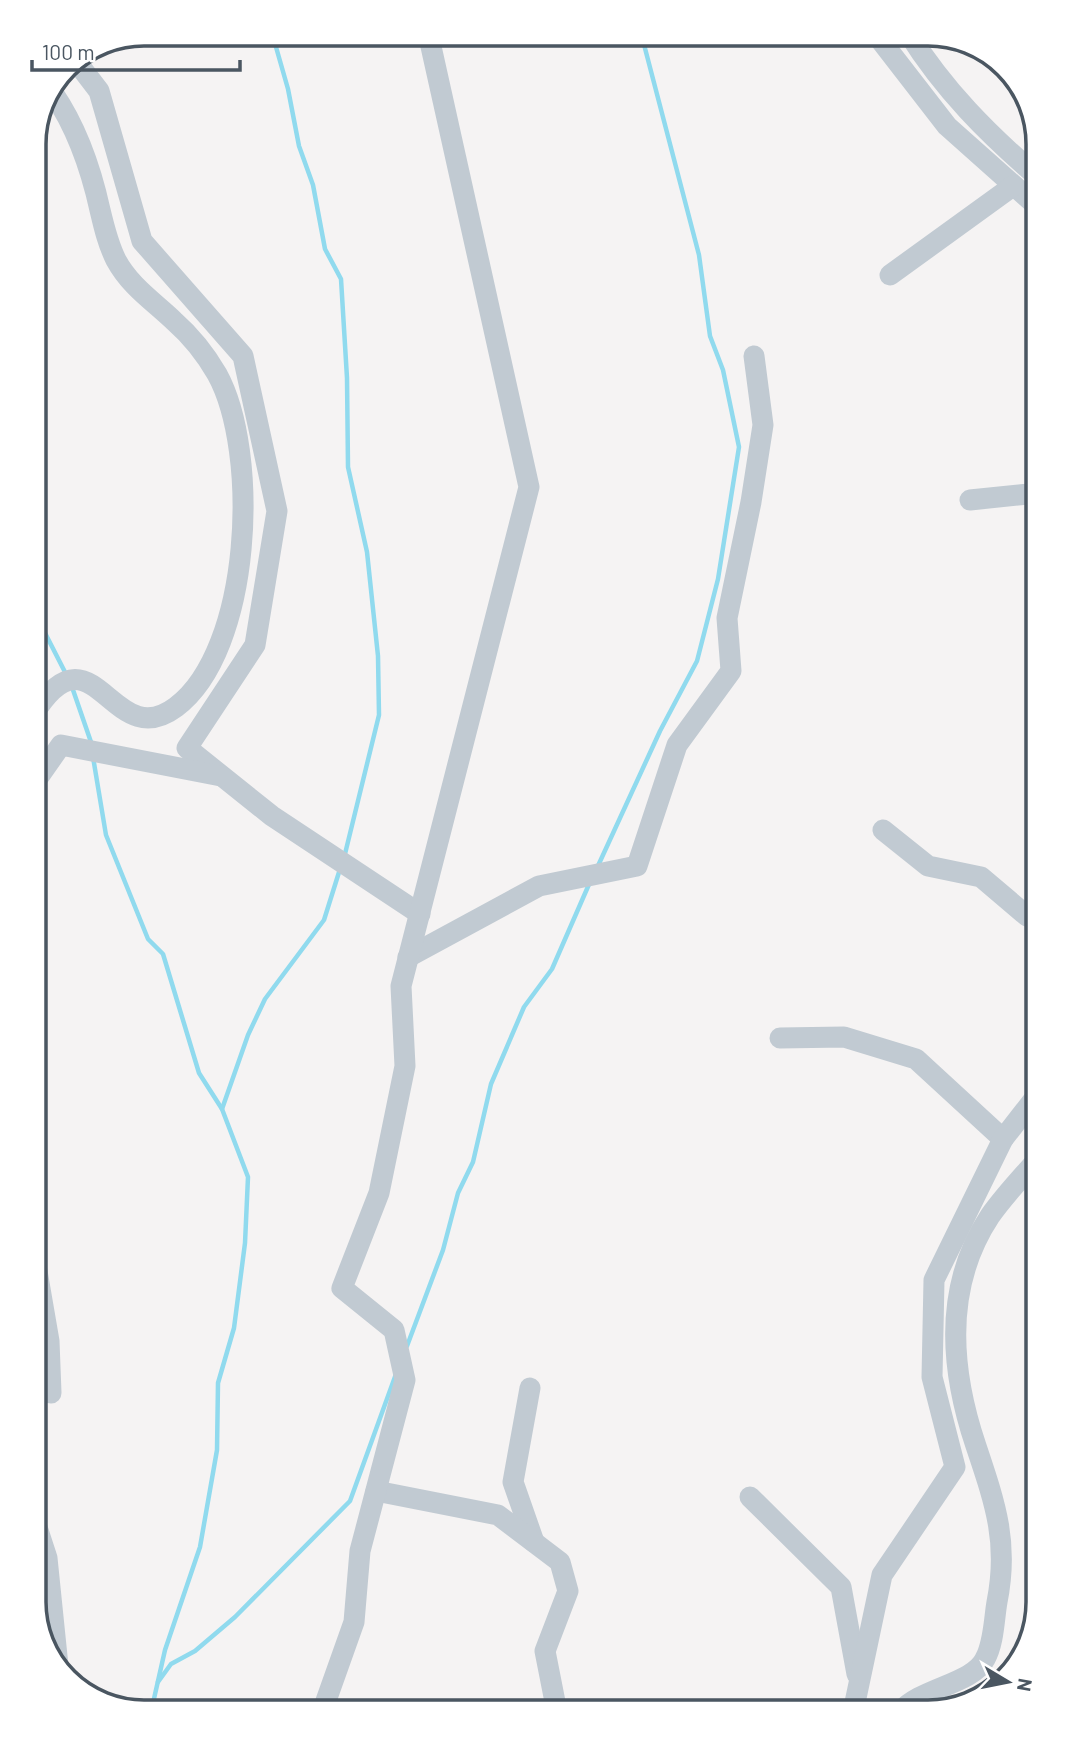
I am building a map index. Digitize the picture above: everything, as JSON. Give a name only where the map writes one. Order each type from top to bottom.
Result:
[{"type":"street","points":[[326,1699],[354,1622],[360,1551],[405,1380],[394,1330],[342,1288],[379,1193],[405,1066],[401,986],[529,487],[431,46]]},
{"type":"street","points":[[885,46],[947,127],[1026,197]]},
{"type":"street","points":[[918,46],[953,96],[1026,166]]},
{"type":"street","points":[[81,68],[99,91],[142,241],[243,355],[277,511],[255,645],[187,748],[272,816],[420,914]]},
{"type":"street","points":[[46,694],[71,679],[92,684],[136,717],[158,717],[179,705],[193,690],[210,661],[227,621],[238,579],[243,536],[241,453],[227,395],[192,340],[136,288],[118,263],[106,236],[83,150],[56,99]]},
{"type":"street","points":[[890,275],[1013,186]]},
{"type":"street","points":[[408,957],[538,886],[637,866],[677,745],[731,671],[727,618],[751,502],[763,425],[754,356]]},
{"type":"street","points":[[970,500],[1026,494]]},
{"type":"street","points":[[46,767],[61,746],[223,776]]},
{"type":"street","points":[[883,830],[928,866],[981,877],[1026,915]]},
{"type":"street","points":[[780,1038],[844,1037],[916,1059],[1003,1139]]},
{"type":"street","points":[[856,1700],[882,1575],[955,1467],[932,1377],[934,1280],[1003,1139],[1026,1109]]},
{"type":"street","points":[[917,1700],[976,1670],[988,1652],[1003,1574],[1003,1544],[993,1496],[960,1393],[954,1326],[960,1286],[977,1239],[1002,1200],[1026,1173]]},
{"type":"street","points":[[46,1324],[51,1393]]},
{"type":"street","points":[[530,1388],[513,1482],[534,1542]]},
{"type":"street","points":[[376,1491],[498,1515],[560,1562],[568,1591],[545,1651],[555,1700]]},
{"type":"street","points":[[750,1497],[841,1587],[859,1683]]},
{"type":"street","points":[[46,1555],[56,1645]]},
{"type":"waterway","points":[[276,46],[288,89],[299,146],[313,185],[325,249],[341,279],[347,378],[348,467],[367,552],[378,656],[379,715],[344,858]]},
{"type":"waterway","points":[[597,868],[660,731],[697,661],[718,579],[739,447],[723,370],[710,336],[699,255],[644,46]]},
{"type":"waterway","points":[[46,635],[67,676]]},
{"type":"waterway","points":[[72,687],[92,745]]},
{"type":"waterway","points":[[93,757],[106,835],[148,939],[163,954],[199,1073],[222,1109],[248,1177],[245,1243],[234,1328],[218,1383],[217,1450],[200,1547],[165,1650],[154,1699]]},
{"type":"waterway","points":[[222,1109],[248,1035],[265,999],[324,920],[340,869]]},
{"type":"waterway","points":[[407,1346],[443,1250],[458,1193],[473,1162],[491,1084],[524,1007],[552,969],[590,882]]},
{"type":"waterway","points":[[158,1682],[171,1664],[195,1651],[235,1617],[350,1501],[396,1374]]}]
